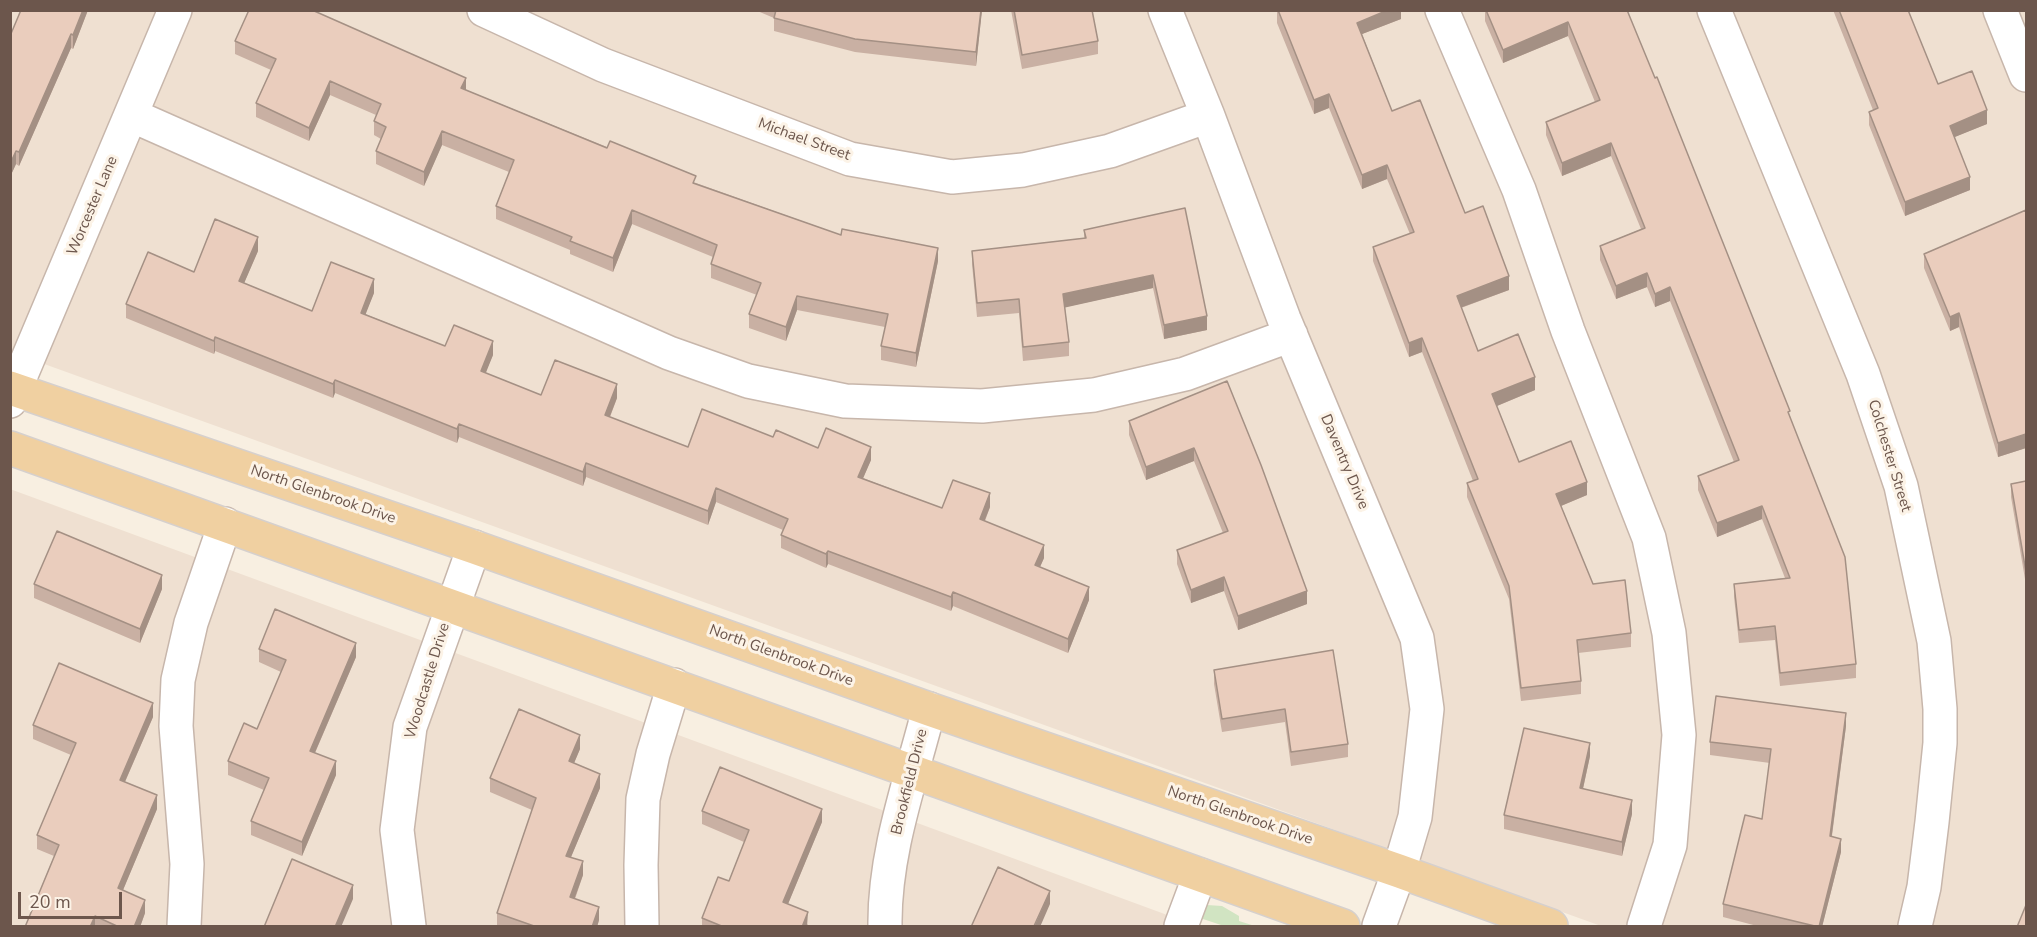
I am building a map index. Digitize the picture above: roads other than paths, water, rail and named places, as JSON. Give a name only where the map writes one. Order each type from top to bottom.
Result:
[{"type":"main road","name":"North Glenbrook Drive","points":[[12,393],[474,547],[929,709],[1399,871],[1551,927]]},
{"type":"main road","points":[[10,448],[1342,927]]},
{"type":"street","name":"Worcester Lane","points":[[12,393],[175,10]]},
{"type":"street","name":"Michael Street","points":[[484,10],[603,65],[850,159],[952,177],[1023,170],[1110,151],[1208,116]]},
{"type":"street","name":"Daventry Drive","points":[[1165,10],[1291,335],[1417,638],[1427,709],[1415,817],[1379,927]]},
{"type":"street","points":[[1442,10],[1519,190],[1568,332],[1649,538],[1669,633],[1679,735],[1670,845],[1644,927]]},
{"type":"street","name":"Colchester Street","points":[[1714,10],[1863,374],[1900,486],[1911,531],[1934,641],[1940,709],[1940,743],[1932,822],[1924,887],[1915,927]]},
{"type":"street","points":[[2000,10],[2026,75]]},
{"type":"street","points":[[131,115],[669,353],[748,381],[845,401],[982,406],[1094,395],[1185,375],[1291,335]]},
{"type":"street","points":[[184,927],[187,864],[176,726],[178,680],[191,623],[225,524]]},
{"type":"street","name":"Woodcastle Drive","points":[[409,927],[397,830],[411,727],[474,547]]},
{"type":"street","points":[[642,927],[643,800],[653,754],[674,685]]},
{"type":"street","name":"Brookfield Drive","points":[[885,927],[885,904],[899,815],[929,709]]},
{"type":"street","points":[[1181,927],[1200,875]]}]
